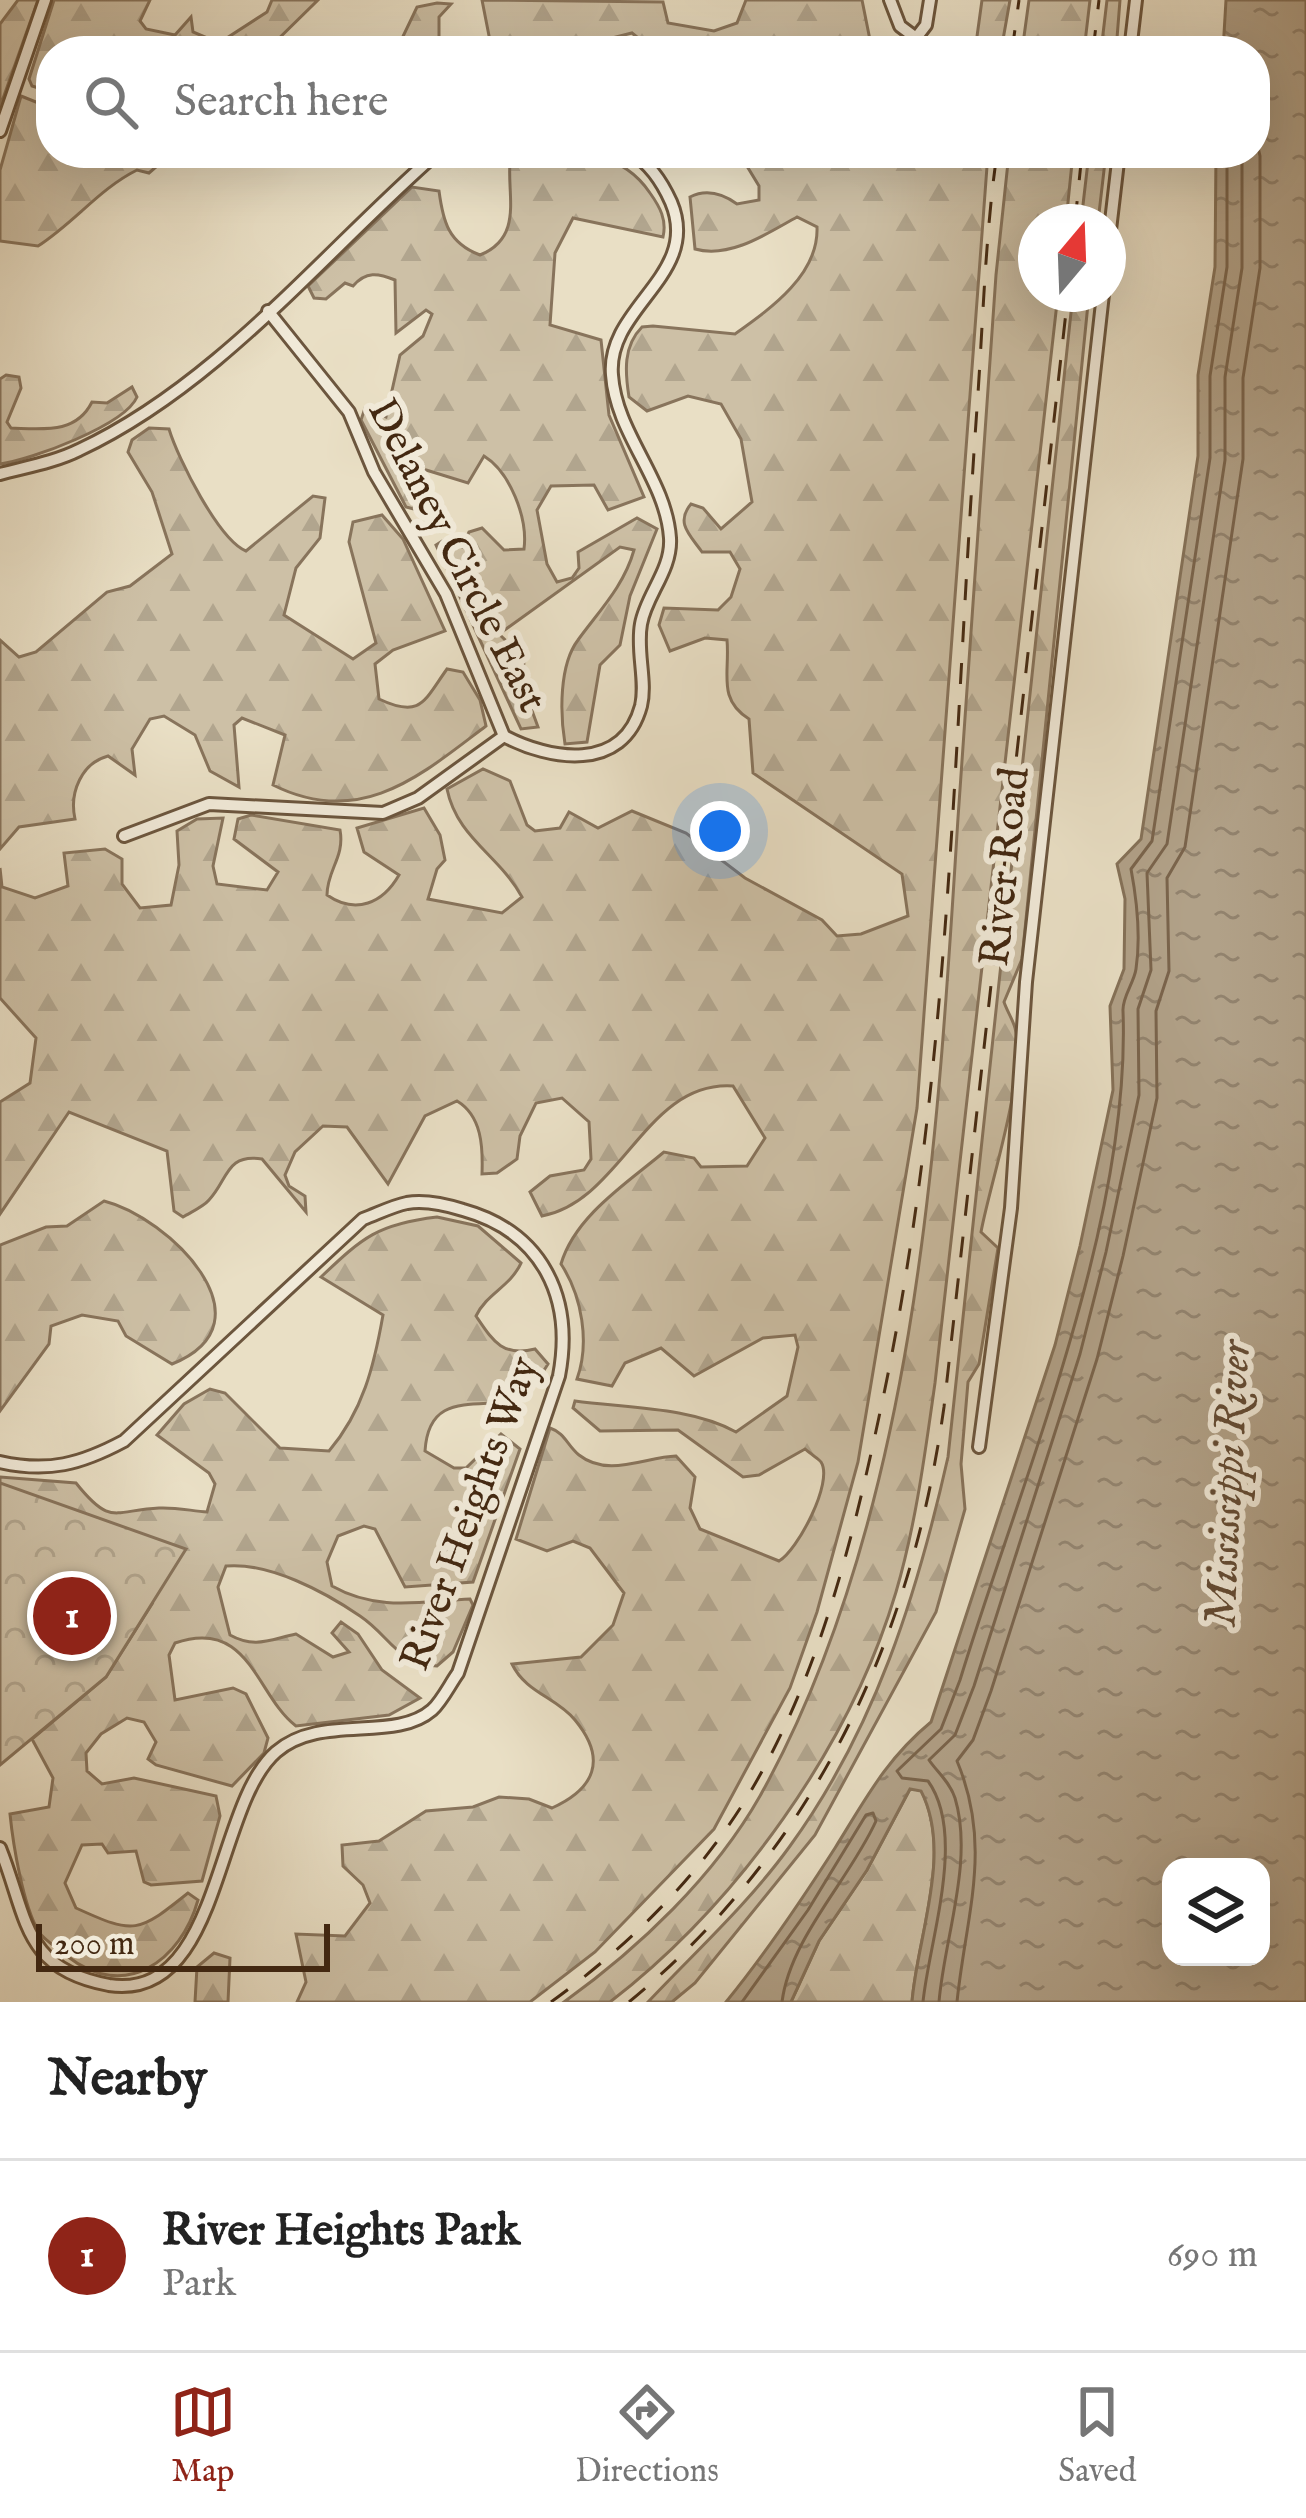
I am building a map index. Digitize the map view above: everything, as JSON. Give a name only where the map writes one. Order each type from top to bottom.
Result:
[{"type":"street","points":[[0,131],[45,0]]},
{"type":"street","points":[[890,0],[900,26],[913,36]]},
{"type":"street","points":[[918,36],[926,25],[930,0]]},
{"type":"street","points":[[1132,36],[1136,0]]},
{"type":"street","points":[[0,474],[76,452],[150,411],[268,311],[421,168]]},
{"type":"street","name":"Delaney Circle East","points":[[268,311],[349,412],[374,472],[446,594],[503,736],[537,754],[595,755],[627,733],[641,705],[638,651],[642,617],[671,543],[664,505],[618,407],[611,370],[619,335],[674,260],[677,217],[664,186],[647,168]]},
{"type":"street","points":[[1113,204],[1117,168]]},
{"type":"street","name":"River Road","points":[[979,1447],[1011,1208],[1026,982],[1100,312]]},
{"type":"street","points":[[124,836],[209,804],[383,813],[418,798],[503,736]]},
{"type":"street","name":"River Heights Way","points":[[0,1462],[31,1469],[81,1464],[124,1441],[363,1219],[409,1203],[448,1205],[501,1220],[557,1290],[566,1339],[559,1376],[458,1673],[430,1712],[401,1722],[311,1731],[279,1749],[252,1777],[208,1912],[179,1962],[143,1982],[116,1986],[62,1973],[25,1932],[0,1848]]},
{"type":"green space","points":[[18,0],[38,0],[0,107],[0,24]]},
{"type":"green space","points":[[54,0],[150,0],[140,21],[146,29],[175,35],[191,17],[193,32],[202,36],[43,36]]},
{"type":"green space","points":[[272,0],[318,0],[281,36],[230,36],[267,12]]},
{"type":"green space","points":[[482,0],[663,2],[668,23],[714,31],[737,23],[746,0],[862,0],[869,36],[632,33],[489,36]]},
{"type":"green space","points":[[982,0],[1010,0],[1004,36],[977,36]]},
{"type":"green space","points":[[1029,0],[1090,0],[1086,36],[1024,36]]},
{"type":"green space","points":[[1107,0],[1120,0],[1117,36],[1103,36]]},
{"type":"green space","points":[[451,4],[439,17],[439,36],[403,36],[417,7]]},
{"type":"green space","points":[[36,57],[36,87],[29,79]]},
{"type":"green space","points":[[21,96],[36,102],[36,168],[155,168],[149,173],[137,170],[111,187],[38,246],[0,241],[0,170]]},
{"type":"green space","points":[[510,168],[625,168],[650,193],[664,225],[663,237],[573,218],[555,253],[550,325],[601,340],[609,415],[644,497],[608,510],[594,485],[551,486],[537,510],[547,564],[557,582],[572,578],[579,568],[578,552],[637,518],[657,529],[630,596],[620,645],[600,665],[587,742],[565,744],[562,705],[567,663],[617,587],[634,550],[620,547],[499,634],[524,658],[523,686],[538,727],[521,729],[436,545],[444,540],[462,547],[469,532],[482,528],[504,550],[524,549],[523,524],[509,484],[484,456],[468,483],[426,470],[417,476],[414,509],[406,507],[361,420],[365,408],[386,417],[400,355],[423,336],[432,314],[426,310],[396,333],[395,280],[368,276],[353,286],[345,283],[326,299],[314,298],[308,286],[412,187],[439,191],[454,237],[480,255],[504,236],[510,210]]},
{"type":"green space","points":[[748,168],[987,168],[917,1108],[858,1462],[817,1612],[790,1688],[714,1829],[595,1952],[530,2002],[297,2002],[306,1982],[296,1934],[345,1936],[370,1903],[363,1885],[343,1866],[342,1845],[379,1841],[426,1811],[473,1807],[499,1797],[529,1799],[552,1808],[578,1792],[592,1772],[591,1748],[575,1720],[525,1682],[512,1664],[581,1657],[613,1625],[624,1593],[590,1548],[573,1541],[547,1551],[516,1539],[550,1428],[579,1455],[602,1465],[676,1456],[695,1477],[690,1508],[700,1529],[779,1561],[804,1531],[824,1472],[820,1461],[805,1449],[759,1475],[743,1477],[678,1430],[600,1431],[573,1408],[575,1401],[658,1410],[736,1432],[787,1396],[798,1347],[795,1335],[763,1338],[694,1376],[661,1348],[625,1363],[612,1386],[577,1379],[582,1320],[561,1264],[590,1216],[664,1152],[694,1158],[701,1167],[747,1166],[765,1138],[733,1086],[703,1089],[655,1121],[593,1189],[570,1206],[542,1216],[530,1192],[550,1176],[584,1170],[591,1159],[589,1122],[562,1098],[536,1103],[520,1136],[517,1159],[497,1173],[482,1174],[476,1124],[457,1101],[425,1116],[388,1184],[347,1127],[323,1126],[295,1152],[285,1175],[289,1186],[305,1196],[306,1212],[262,1159],[250,1158],[234,1164],[209,1200],[183,1217],[174,1211],[167,1151],[69,1112],[0,1214],[0,1102],[30,1083],[36,1038],[0,998],[0,868],[2,887],[35,898],[68,886],[64,853],[105,849],[122,859],[122,884],[140,908],[171,905],[179,865],[177,831],[197,819],[223,818],[213,866],[217,884],[267,890],[278,872],[234,839],[238,819],[251,815],[340,830],[327,895],[358,905],[377,899],[399,875],[364,852],[357,828],[424,808],[440,835],[445,860],[437,869],[428,899],[502,913],[522,897],[469,834],[447,789],[483,769],[510,781],[527,825],[535,831],[560,828],[569,812],[598,828],[632,811],[686,833],[745,878],[822,920],[837,936],[861,934],[908,916],[902,874],[753,773],[749,719],[732,703],[727,684],[727,640],[705,638],[670,651],[659,625],[664,608],[718,610],[731,597],[740,569],[730,552],[702,552],[684,523],[691,504],[703,508],[721,529],[752,502],[741,439],[721,404],[688,396],[647,411],[629,397],[628,351],[642,327],[735,334],[790,289],[810,260],[817,227],[797,217],[735,247],[695,249],[690,197],[714,194],[737,204],[759,200],[759,186]]},
{"type":"green space","points":[[1007,168],[1071,168],[1068,204],[1018,204],[1018,312],[1056,312],[935,1383],[896,1592],[850,1708],[819,1764],[744,1870],[657,1963],[610,2002],[564,2002],[673,1909],[721,1855],[760,1796],[813,1686],[855,1568],[887,1446],[911,1319],[941,1064]]},
{"type":"green space","points":[[1087,168],[1104,168],[1100,204],[1083,204]]},
{"type":"green space","points":[[1071,312],[1087,312],[1022,959],[1004,1002],[1015,1028],[1016,1072],[981,1232],[998,1248],[979,1364],[968,1382],[961,1464],[965,1509],[936,1612],[815,1835],[695,1983],[672,2002],[648,2002],[790,1846],[846,1755],[907,1610],[948,1457]]},
{"type":"green space","points":[[19,377],[21,388],[7,422],[11,428],[68,425],[92,402],[107,403],[132,387],[137,397],[97,429],[33,456],[0,464],[0,379]]},
{"type":"green space","points":[[149,428],[169,429],[212,515],[246,551],[313,496],[325,498],[320,538],[296,568],[284,615],[353,659],[376,643],[349,542],[353,522],[382,515],[403,539],[445,631],[393,650],[375,664],[379,699],[413,707],[426,698],[447,669],[463,672],[480,700],[486,726],[413,778],[362,799],[334,801],[273,785],[285,735],[242,718],[234,725],[239,787],[210,771],[195,735],[164,716],[150,719],[132,749],[135,775],[108,756],[99,760],[80,780],[75,819],[19,827],[0,849],[0,640],[19,657],[36,652],[107,592],[130,586],[172,554],[152,492],[128,452],[132,440]]},
{"type":"green space","points":[[104,1201],[156,1227],[181,1249],[201,1273],[213,1298],[214,1323],[202,1346],[172,1364],[126,1336],[118,1321],[82,1315],[51,1326],[49,1344],[0,1411],[0,1245],[46,1227],[67,1226]]},
{"type":"green space","points":[[437,1217],[478,1226],[521,1263],[476,1316],[499,1345],[514,1351],[535,1349],[548,1364],[526,1399],[446,1410],[428,1431],[425,1451],[454,1468],[466,1468],[501,1434],[520,1449],[473,1582],[405,1587],[375,1529],[364,1526],[338,1536],[327,1562],[332,1586],[366,1599],[400,1603],[470,1599],[473,1605],[453,1652],[437,1666],[412,1660],[360,1616],[314,1589],[260,1569],[226,1566],[218,1587],[230,1635],[255,1642],[296,1634],[333,1657],[349,1652],[332,1633],[341,1622],[358,1634],[382,1670],[420,1698],[389,1715],[296,1726],[236,1650],[200,1638],[175,1643],[169,1655],[175,1700],[233,1688],[246,1694],[268,1738],[264,1753],[232,1786],[156,1765],[148,1759],[156,1742],[144,1722],[127,1718],[101,1734],[86,1753],[87,1771],[102,1784],[134,1778],[216,1796],[220,1816],[202,1881],[151,1885],[144,1882],[136,1851],[108,1853],[102,1844],[82,1845],[65,1883],[76,1908],[111,1923],[135,1926],[158,1916],[188,1893],[198,1900],[179,1941],[148,1968],[129,1975],[89,1969],[48,1941],[33,1921],[10,1814],[49,1807],[53,1778],[32,1739],[106,1677],[152,1604],[0,1540],[0,1477],[76,1483],[97,1506],[114,1513],[165,1508],[207,1512],[215,1484],[209,1473],[157,1435],[184,1404],[210,1389],[225,1393],[280,1448],[329,1451],[351,1420],[365,1387],[383,1315],[321,1277],[373,1235]]},
{"type":"green space","points":[[0,1483],[186,1549],[106,1677],[0,1765]]},
{"type":"green space","points":[[910,1789],[921,1790],[934,1840],[934,1867],[912,2002],[791,2002],[819,1941],[867,1870]]},
{"type":"green space","points":[[214,1953],[230,1958],[228,2002],[195,2002],[197,1967]]},
{"type":"water","name":"Mississippi River","points":[[1226,0],[1306,0],[1306,2002],[912,2002],[934,1868],[934,1841],[921,1791],[910,1789],[867,1870],[819,1941],[791,2002],[726,2002],[796,1907],[877,1781],[931,1722],[1055,1345],[1113,1090],[1110,1006],[1124,969],[1125,899],[1117,864],[1141,839],[1198,456],[1198,375],[1215,267],[1216,168],[1270,168],[1270,36],[1224,36]]},
{"type":"railway","points":[[1014,36],[1019,0]]},
{"type":"railway","points":[[1095,36],[1099,0]]},
{"type":"railway","points":[[551,2002],[663,1906],[752,1789],[814,1655],[857,1513],[903,1293],[935,1042],[995,168]]},
{"type":"railway","points":[[1077,204],[1080,168]]},
{"type":"railway","points":[[629,2002],[694,1942],[752,1878],[801,1808],[879,1658],[929,1494],[944,1407],[1066,312]]},
{"type":"place","name":"River Heights Park","points":[[72,1616]]}]
